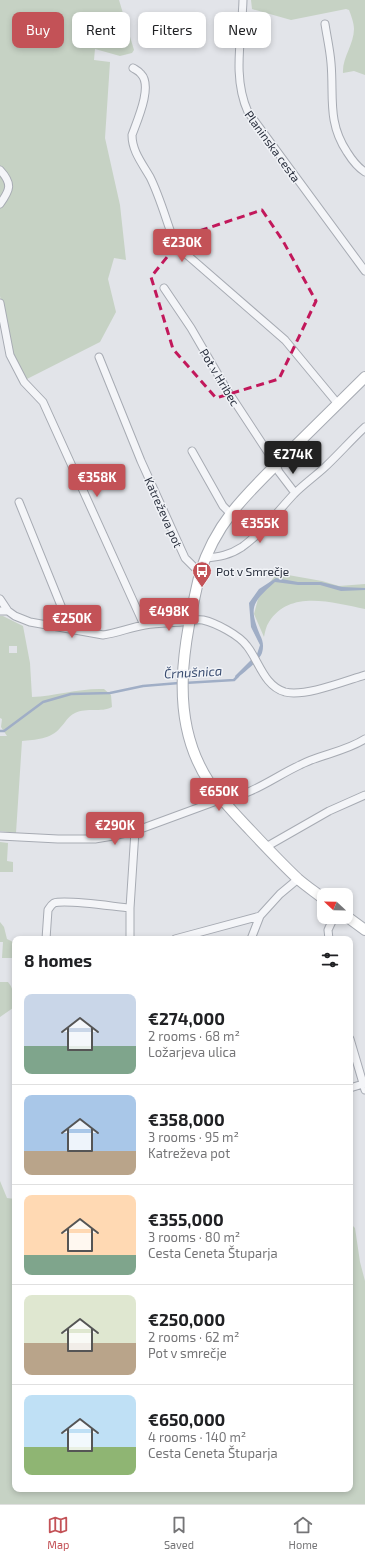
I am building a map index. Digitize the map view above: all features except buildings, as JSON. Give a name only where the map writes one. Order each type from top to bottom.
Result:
[{"type":"street","name":"Planinska cesta","points":[[243,0],[239,50],[241,90],[245,106],[365,271]]},
{"type":"street","points":[[325,24],[331,64],[334,125],[340,142],[353,162],[365,172]]},
{"type":"street","points":[[133,68],[142,76],[145,87],[145,97],[132,135],[132,141],[134,149],[150,178],[174,241],[178,247],[285,340],[338,404]]},
{"type":"street","points":[[0,170],[8,180],[9,186],[7,195],[0,204]]},
{"type":"street","name":"Pot v Hribec","points":[[164,288],[191,328],[227,390],[273,460],[283,478],[296,493]]},
{"type":"street","points":[[0,304],[10,355],[19,374],[28,387],[43,402],[144,625]]},
{"type":"street","name":"Katreževa pot","points":[[99,357],[141,461],[185,558],[200,573]]},
{"type":"street","points":[[317,894],[298,880],[222,799],[202,770],[192,748],[184,716],[182,683],[183,662],[200,573],[216,534],[238,504],[365,377]]},
{"type":"street","points":[[205,558],[221,557],[230,554],[243,546],[264,528],[272,517],[365,427]]},
{"type":"street","points":[[192,451],[223,506],[230,513]]},
{"type":"street","points":[[19,502],[70,628]]},
{"type":"street","points":[[0,599],[4,611],[30,622],[103,635],[144,625],[204,620],[238,637],[247,646],[271,685],[284,692],[307,691],[365,675]]},
{"type":"street","points":[[0,836],[94,839],[135,831],[222,799],[234,798],[262,786],[300,764],[355,746],[365,739]]},
{"type":"street","points":[[266,846],[329,811],[365,795]]},
{"type":"street","points":[[130,936],[130,908],[135,831]]},
{"type":"street","points":[[252,936],[260,916],[280,894],[298,880]]},
{"type":"street","points":[[46,936],[48,910],[50,906],[56,902],[86,903],[130,908]]},
{"type":"street","points":[[186,936],[260,916]]},
{"type":"street","points":[[353,921],[365,930]]},
{"type":"street","points":[[329,936],[328,930],[331,924]]},
{"type":"street","points":[[353,1049],[364,1087],[353,1088]]},
{"type":"highlighted area","points":[[262,210],[283,241],[316,301],[279,379],[216,398],[173,349],[151,277],[184,236]]},
{"type":"green space","points":[[0,0],[119,0],[123,12],[72,12],[72,48],[130,48],[130,37],[134,50],[132,53],[120,56],[95,49],[94,60],[110,62],[105,138],[120,205],[126,260],[114,258],[108,279],[116,312],[100,342],[25,380],[12,357],[0,296]]},
{"type":"green space","points":[[251,0],[365,0],[365,75],[354,71],[343,73],[344,62],[352,40],[354,29],[354,24],[349,10],[346,9],[291,20],[271,14],[271,12],[263,12],[252,9]]},
{"type":"green space","points":[[288,575],[322,581],[339,586],[365,584],[365,609],[313,601],[288,605],[278,612],[268,624],[264,637],[254,614],[258,599],[275,576]]},
{"type":"green space","points":[[0,616],[23,626],[30,663],[32,697],[95,689],[104,689],[111,695],[112,707],[103,710],[80,711],[70,716],[52,735],[22,741],[16,833],[0,831],[0,736],[7,736],[1,727],[2,719],[0,718]],"holes":[[[9,646],[17,646],[17,653],[9,653]]]},
{"type":"green space","points":[[0,842],[8,843],[7,861],[13,862],[13,872],[0,872]]},
{"type":"green space","points":[[0,922],[4,927],[7,939],[12,942],[12,958],[2,958],[3,942],[0,942]]},
{"type":"green space","points":[[0,982],[8,982],[12,988],[12,1009],[0,1017]]},
{"type":"green space","points":[[0,1181],[7,1198],[12,1199],[12,1492],[353,1492],[353,1226],[355,1228],[360,1262],[365,1281],[365,1504],[0,1504]]},
{"type":"water","name":"Črnušnica","points":[[276,578],[298,582],[321,582],[342,587],[365,588],[365,590],[341,591],[320,585],[298,585],[275,582],[257,600],[255,605],[254,617],[262,641],[262,653],[254,663],[236,679],[235,676],[257,654],[260,645],[251,627],[249,603],[259,589]]},
{"type":"waterway","name":"Črnušnica","points":[[184,683],[234,680],[238,676]]},
{"type":"waterway","name":"Črnušnica","points":[[0,731],[4,731],[43,702],[71,694],[110,693],[143,686],[179,683]]},
{"type":"place","name":"Pot v Smrečje","points":[[202,588]]}]
